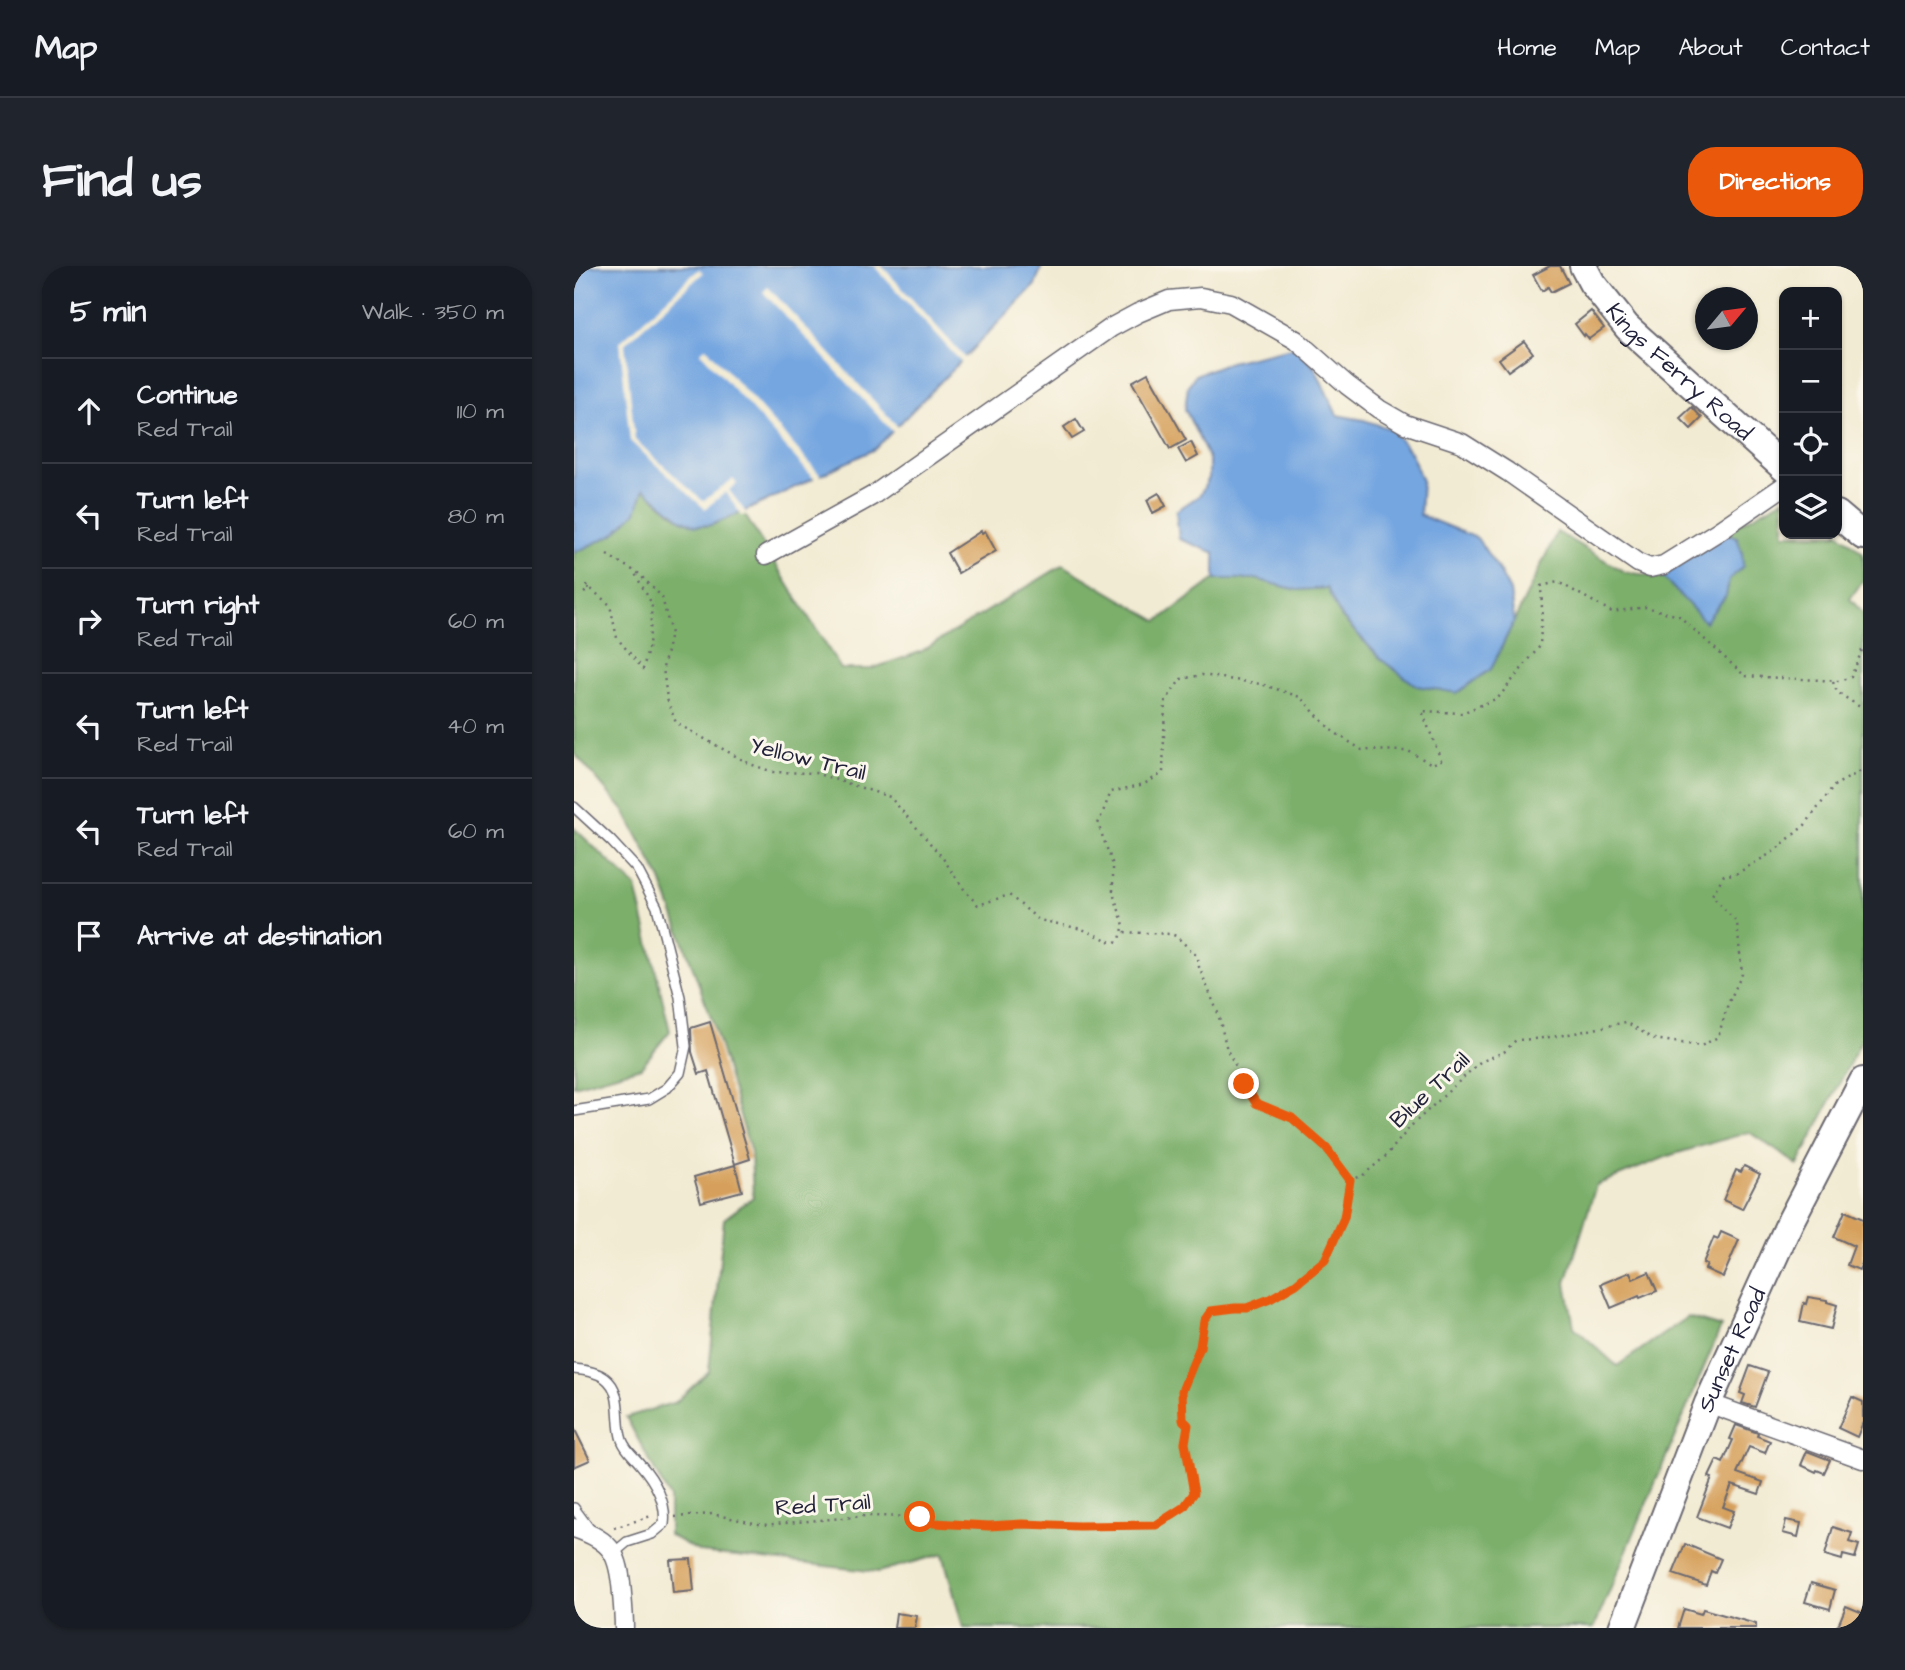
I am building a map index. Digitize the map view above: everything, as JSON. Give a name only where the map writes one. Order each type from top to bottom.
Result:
[{"type":"street","name":"Kings Ferry Road","points":[[1583,266],[1592,283],[1627,327],[1779,464]]},
{"type":"street","points":[[766,555],[872,496],[1112,327],[1169,300],[1201,297],[1231,303],[1296,340],[1379,409],[1405,424],[1462,443],[1638,563],[1650,568],[1664,565],[1779,489]]},
{"type":"street","points":[[1842,518],[1863,536]]},
{"type":"street","name":"Sunset Road","points":[[1622,1628],[1708,1402],[1790,1222],[1863,1081]]},
{"type":"street","points":[[1708,1402],[1863,1459]]},
{"type":"street","points":[[574,1528],[594,1535],[614,1553],[620,1569],[624,1628]]},
{"type":"lane","points":[[574,807],[637,869],[657,907],[680,997],[686,1046],[681,1073],[667,1088],[649,1099],[574,1111]]},
{"type":"lane","points":[[574,1368],[606,1378],[616,1393],[620,1436],[626,1450],[653,1481],[665,1511],[664,1524],[652,1534],[627,1542],[614,1553]]},
{"type":"lane","points":[[574,1508],[594,1535]]},
{"type":"path","name":"Yellow Trail","points":[[607,555],[633,570],[662,597],[671,634],[663,668],[667,699],[676,723],[750,764],[773,772],[815,773],[890,797],[942,857],[965,892],[978,905],[1009,895],[1039,919],[1082,929],[1114,943],[1120,939],[1122,932]]},
{"type":"path","points":[[584,593],[589,589],[585,584],[610,605],[617,638],[643,669],[649,645],[652,604],[633,570]]},
{"type":"path","points":[[1350,1180],[1326,1148],[1292,1118],[1256,1103],[1227,1050],[1219,1013],[1199,967],[1198,957],[1171,934],[1122,932],[1125,925],[1113,893],[1113,865],[1098,824],[1111,792],[1144,784],[1163,774],[1165,702],[1181,679],[1202,675],[1261,684],[1300,697],[1331,730],[1362,750],[1408,751],[1432,764],[1441,760],[1422,711],[1462,713],[1498,698],[1539,646],[1541,586],[1558,582],[1612,612],[1646,607],[1679,616],[1745,676],[1839,681],[1851,677],[1863,648]]},
{"type":"path","points":[[1832,681],[1838,692],[1863,709]]},
{"type":"path","name":"Blue Trail","points":[[1350,1180],[1362,1176],[1386,1156],[1410,1126],[1480,1062],[1504,1052],[1516,1040],[1572,1034],[1626,1022],[1654,1040],[1701,1045],[1718,1037],[1728,1004],[1742,974],[1737,923],[1712,895],[1724,875],[1736,874],[1773,852],[1805,825],[1835,785],[1863,770]]},
{"type":"path","name":"Red Trail","points":[[594,1535],[653,1516],[712,1514],[763,1525],[865,1516],[920,1517],[934,1523],[989,1526],[1156,1525],[1184,1507],[1194,1493],[1185,1443],[1188,1425],[1183,1420],[1182,1391],[1200,1347],[1204,1321],[1211,1311],[1247,1308],[1270,1299],[1296,1284],[1325,1260],[1344,1218],[1350,1180]]},
{"type":"green space","points":[[643,488],[674,515],[692,524],[711,525],[743,512],[841,669],[871,669],[920,652],[1063,565],[1158,621],[1215,579],[1256,579],[1297,590],[1328,588],[1340,616],[1382,660],[1417,686],[1491,669],[1557,532],[1625,572],[1663,577],[1705,621],[1726,596],[1729,580],[1724,532],[1779,502],[1779,539],[1842,539],[1842,535],[1863,553],[1863,580],[1850,599],[1863,613],[1863,1037],[1798,1165],[1749,1132],[1671,1155],[1596,1185],[1566,1283],[1574,1327],[1617,1366],[1688,1317],[1721,1327],[1594,1628],[963,1628],[943,1554],[878,1572],[700,1552],[669,1535],[669,1497],[626,1417],[676,1402],[709,1371],[724,1219],[753,1197],[751,1153],[713,1023],[661,880],[624,811],[574,753],[574,553],[614,534]]},
{"type":"green space","points":[[574,828],[636,887],[670,1031],[641,1067],[574,1086]]},
{"type":"water","points":[[574,266],[1042,266],[1035,285],[875,449],[711,525],[695,526],[681,519],[644,489],[636,512],[614,534],[574,553]]},
{"type":"water","points":[[1295,347],[1315,368],[1337,415],[1391,429],[1411,453],[1422,481],[1420,515],[1477,538],[1510,591],[1514,621],[1491,669],[1457,693],[1417,686],[1382,660],[1340,615],[1327,588],[1297,590],[1256,579],[1215,579],[1215,553],[1179,539],[1176,511],[1200,495],[1209,478],[1209,459],[1185,409],[1188,386],[1195,375],[1230,362]]},
{"type":"water","points":[[1724,532],[1737,537],[1743,566],[1729,580],[1726,596],[1705,622],[1663,577]]},
{"type":"pier","points":[[874,266],[882,266],[967,360],[963,364]]},
{"type":"pier","points":[[699,269],[703,273],[625,344],[635,440],[703,501],[733,479],[737,484],[729,490],[747,514],[742,516],[726,492],[705,509],[630,441],[620,342]]},
{"type":"pier","points":[[768,287],[900,429],[895,434],[763,292]]},
{"type":"pier","points":[[706,347],[823,478],[816,481],[700,352]]},
{"type":"building","points":[[1550,266],[1560,266],[1569,283],[1551,292],[1548,287],[1542,291],[1533,275]]},
{"type":"building","points":[[1591,311],[1604,328],[1589,339],[1575,324]]},
{"type":"building","points":[[1524,341],[1533,353],[1508,371],[1499,359]]},
{"type":"building","points":[[1148,373],[1186,440],[1170,449],[1132,382]]},
{"type":"building","points":[[1692,407],[1702,418],[1691,429],[1680,418]]},
{"type":"building","points":[[1076,419],[1084,432],[1072,439],[1064,427]]},
{"type":"building","points":[[1191,442],[1198,456],[1186,463],[1178,449]]},
{"type":"building","points":[[1159,493],[1166,506],[1153,513],[1147,500]]},
{"type":"building","points":[[985,531],[996,551],[958,573],[947,553]]},
{"type":"building","points":[[710,1022],[750,1159],[735,1164],[708,1071],[699,1074],[692,1052],[691,1028]]},
{"type":"building","points":[[735,1165],[742,1191],[701,1202],[694,1177]]},
{"type":"building","points":[[1744,1166],[1760,1174],[1742,1209],[1723,1200],[1736,1170],[1741,1172]]},
{"type":"building","points":[[1845,1211],[1863,1219],[1863,1261],[1859,1270],[1847,1265],[1854,1246],[1834,1237]]},
{"type":"building","points":[[1721,1232],[1739,1240],[1723,1277],[1705,1269],[1707,1265],[1703,1263],[1714,1237],[1718,1239]]},
{"type":"building","points":[[1630,1272],[1633,1279],[1649,1272],[1657,1291],[1611,1308],[1601,1284]]},
{"type":"building","points":[[1808,1297],[1827,1300],[1837,1305],[1831,1329],[1800,1322]]},
{"type":"building","points":[[1750,1366],[1768,1372],[1755,1407],[1742,1403],[1745,1395],[1740,1393]]},
{"type":"building","points":[[1852,1397],[1863,1402],[1863,1422],[1857,1437],[1838,1428]]},
{"type":"building","points":[[1736,1425],[1758,1433],[1757,1436],[1770,1441],[1765,1453],[1749,1447],[1737,1473],[1763,1482],[1759,1494],[1732,1485],[1723,1507],[1734,1511],[1727,1528],[1697,1517],[1712,1478],[1709,1477],[1717,1460],[1723,1463]]},
{"type":"building","points":[[574,1428],[590,1460],[574,1467]]},
{"type":"building","points":[[1807,1451],[1830,1460],[1824,1473],[1801,1465]]},
{"type":"building","points":[[1786,1520],[1801,1523],[1798,1537],[1783,1533]]},
{"type":"building","points":[[1833,1527],[1852,1533],[1849,1542],[1859,1545],[1855,1558],[1843,1555],[1842,1560],[1825,1555]]},
{"type":"building","points":[[1685,1544],[1721,1559],[1715,1573],[1711,1571],[1706,1585],[1673,1574]]},
{"type":"building","points":[[691,1559],[694,1591],[673,1593],[670,1560]]},
{"type":"building","points":[[1811,1583],[1835,1590],[1830,1609],[1805,1602]]},
{"type":"building","points":[[1846,1606],[1863,1613],[1858,1628],[1837,1628]]},
{"type":"building","points":[[1684,1609],[1701,1614],[1703,1609],[1756,1624],[1756,1628],[1678,1628]]},
{"type":"building","points":[[896,1613],[917,1616],[915,1628],[894,1628]]},
{"type":"route","points":[[920,1517],[934,1523],[989,1526],[1156,1525],[1184,1507],[1194,1493],[1185,1443],[1188,1425],[1183,1420],[1182,1391],[1200,1347],[1204,1321],[1211,1311],[1247,1308],[1270,1299],[1296,1284],[1325,1260],[1344,1218],[1350,1180],[1326,1148],[1292,1118],[1256,1103],[1244,1084]]}]
